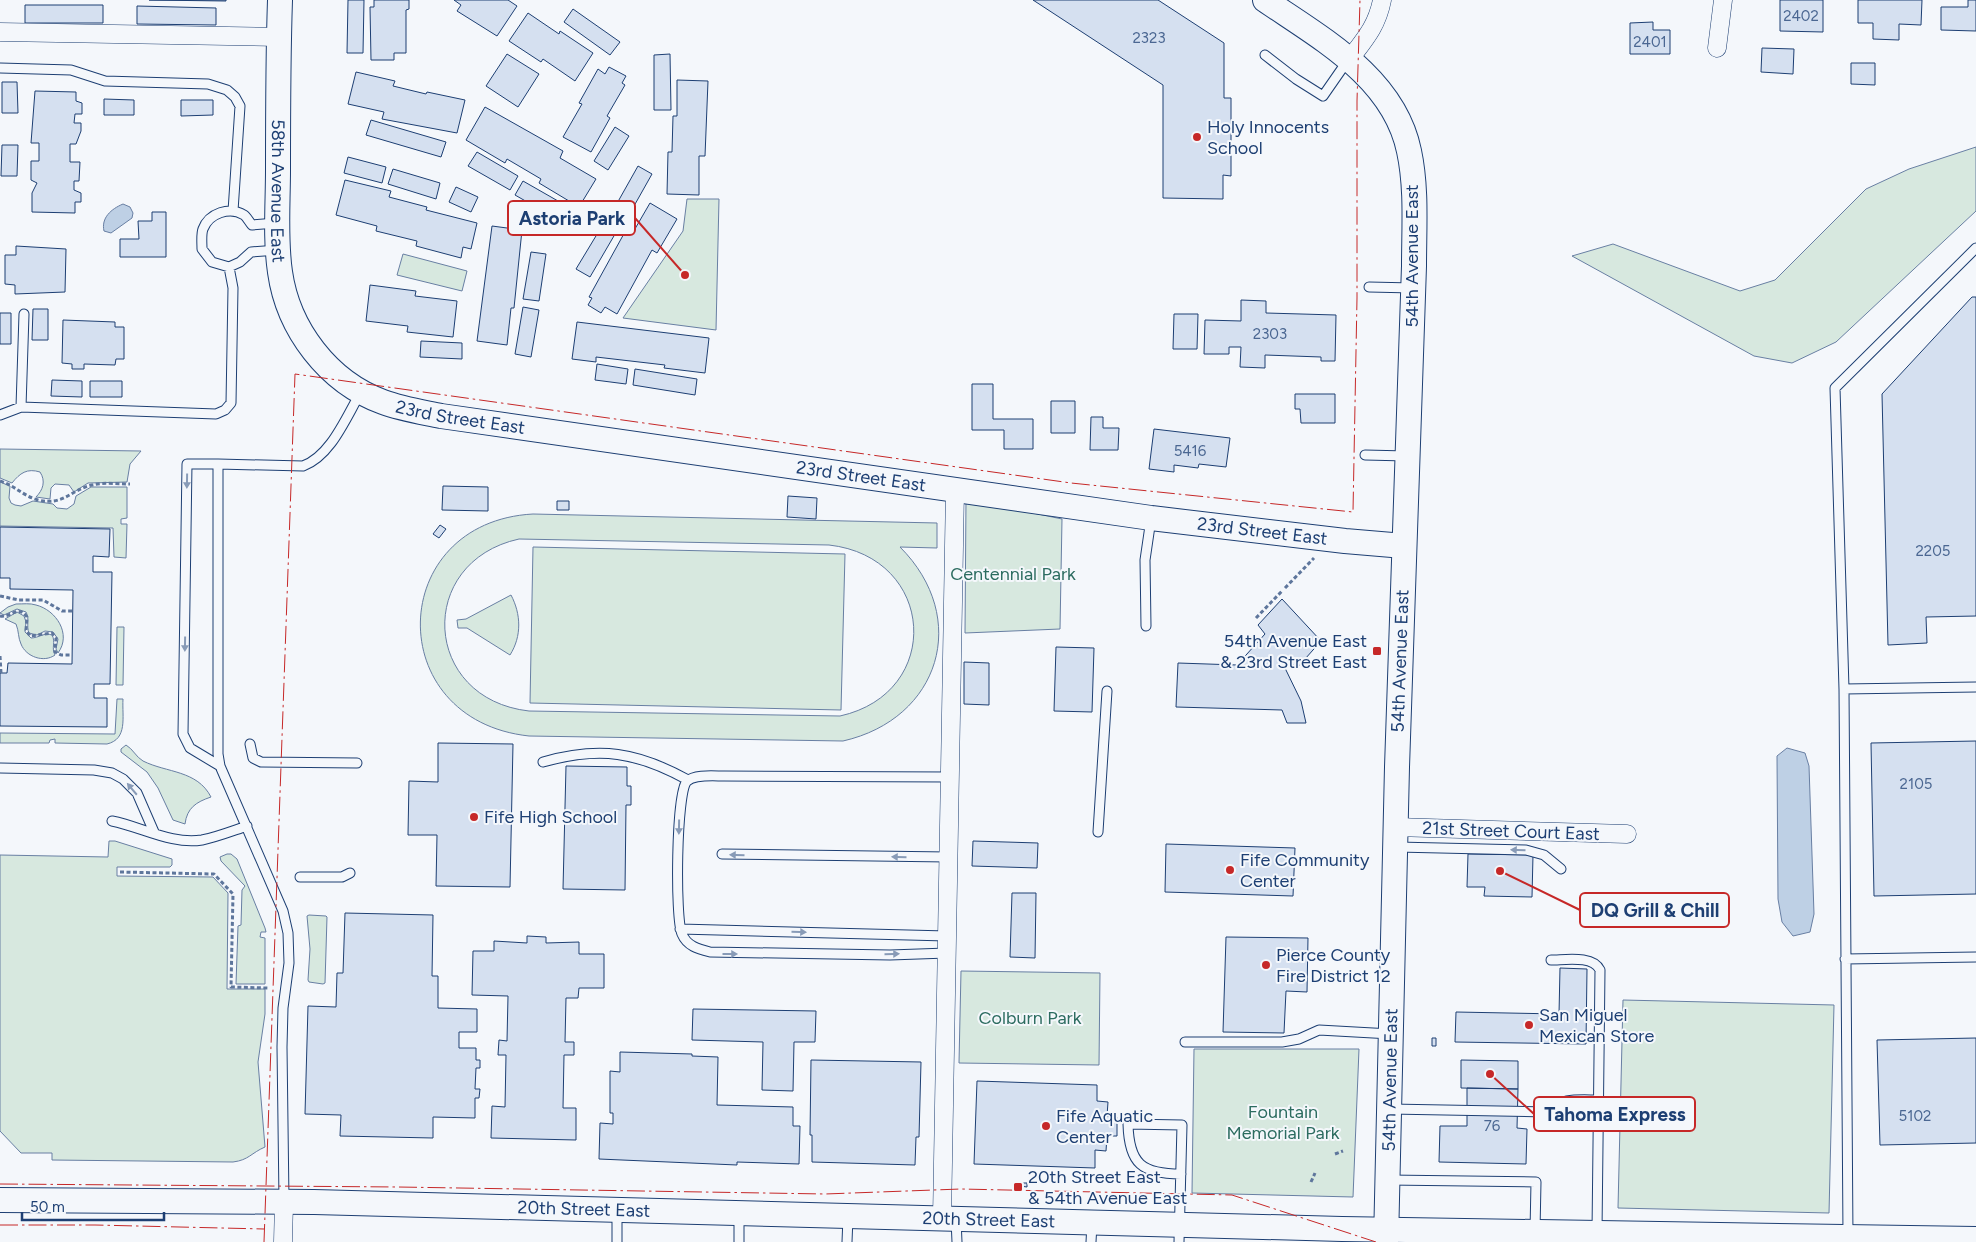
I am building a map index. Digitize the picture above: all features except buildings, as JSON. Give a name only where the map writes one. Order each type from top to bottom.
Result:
[{"type":"main road","name":"58th Avenue East","points":[[280,0],[278,250],[284,288],[294,317],[317,356],[330,369]]},
{"type":"main road","name":"54th Avenue East","points":[[1265,0],[1328,43],[1378,87],[1393,109],[1409,152],[1414,214],[1413,288],[1395,837],[1386,1236]]},
{"type":"main road","name":"23rd Street East","points":[[330,369],[351,386],[382,402],[441,416],[1151,518],[1345,542],[1404,546]]},
{"type":"main road","name":"20th Street East","points":[[0,1200],[284,1202],[949,1218],[1091,1232],[1179,1233],[1217,1229],[1386,1236],[1530,1235],[1597,1232],[1785,1239],[1848,1237],[1976,1239]]},
{"type":"street","points":[[1349,60],[1372,30],[1378,18],[1382,0]]},
{"type":"street","points":[[1717,48],[1723,0]]},
{"type":"street","points":[[0,32],[279,37]]},
{"type":"street","points":[[949,1218],[947,936],[955,490]]},
{"type":"street","name":"21st Street Court East","points":[[1395,837],[1627,834]]},
{"type":"street","points":[[283,1242],[284,1202]]},
{"type":"lane","points":[[1265,54],[1296,79],[1323,96],[1349,60]]},
{"type":"lane","points":[[0,68],[71,70],[105,81],[208,84],[227,90],[235,97],[240,106],[233,210]]},
{"type":"lane","points":[[278,222],[252,224],[244,216],[233,210],[220,213],[210,218],[203,229],[202,249],[212,262],[229,267],[240,262],[251,252],[278,250]]},
{"type":"lane","points":[[1848,1237],[1844,689],[1835,388],[1976,248]]},
{"type":"lane","points":[[0,415],[22,407],[216,414],[225,410],[231,403],[233,288],[229,267]]},
{"type":"lane","points":[[1369,287],[1413,288]]},
{"type":"lane","points":[[22,407],[24,314]]},
{"type":"lane","points":[[220,766],[190,748],[183,734],[187,464],[303,466],[313,462],[329,447],[361,392]]},
{"type":"lane","points":[[1365,455],[1407,456]]},
{"type":"lane","points":[[218,464],[218,754],[220,766],[283,911],[288,933],[290,963],[283,1008],[282,1046],[284,1202]]},
{"type":"lane","points":[[1146,626],[1145,560],[1151,518]]},
{"type":"lane","points":[[1844,689],[1976,687]]},
{"type":"lane","points":[[1098,832],[1107,691]]},
{"type":"lane","points":[[250,744],[253,758],[261,762],[357,763]]},
{"type":"lane","points":[[543,762],[577,754],[612,754],[654,763],[688,780],[700,777],[724,776],[950,777]]},
{"type":"lane","points":[[0,768],[94,770],[112,773],[123,779],[137,793],[154,832]]},
{"type":"lane","points":[[688,780],[683,788],[680,806],[677,912],[680,929],[693,947],[720,954],[947,953]]},
{"type":"lane","points":[[112,821],[171,838],[193,840],[203,840],[247,826]]},
{"type":"lane","points":[[1395,837],[1526,850],[1544,856],[1561,869]]},
{"type":"lane","points":[[722,854],[948,857]]},
{"type":"lane","points":[[300,877],[342,877],[350,873]]},
{"type":"lane","points":[[680,929],[947,936]]},
{"type":"lane","points":[[1845,960],[1976,957]]},
{"type":"lane","points":[[1551,960],[1589,961],[1596,963],[1599,968],[1597,1232]]},
{"type":"lane","points":[[1185,1042],[1282,1042],[1299,1039],[1319,1030],[1391,1034]]},
{"type":"lane","points":[[1390,1109],[1547,1112],[1553,1106],[1563,1102],[1598,1100]]},
{"type":"lane","points":[[1179,1233],[1181,1174],[1182,1125],[1128,1124],[1132,1154],[1141,1166],[1157,1173],[1181,1174]]},
{"type":"lane","points":[[1388,1180],[1536,1182],[1530,1235]]},
{"type":"lane","points":[[617,1210],[617,1242]]},
{"type":"lane","points":[[739,1213],[739,1242]]},
{"type":"lane","points":[[847,1242],[848,1216]]},
{"type":"lane","points":[[949,1218],[957,1242]]},
{"type":"path","points":[[0,481],[28,496],[50,501],[62,500],[90,485],[130,484]]},
{"type":"path","points":[[1256,618],[1315,558]]},
{"type":"path","points":[[0,596],[19,600],[43,600],[62,611],[73,611]]},
{"type":"path","points":[[0,616],[6,617],[16,611],[20,611],[27,617],[26,630],[30,636],[52,633],[56,638],[55,652],[61,655],[72,655]]},
{"type":"path","points":[[0,656],[1,673]]},
{"type":"path","points":[[120,872],[214,874],[233,894],[231,987],[268,988]]},
{"type":"path","points":[[1336,1154],[1343,1151]]},
{"type":"path","points":[[1310,1182],[1315,1173]]},
{"type":"green space","points":[[1976,147],[1976,211],[1836,342],[1792,363],[1754,356],[1572,256],[1613,244],[1740,291],[1775,280],[1866,189],[1909,169]]},
{"type":"green space","points":[[687,199],[719,199],[716,330],[623,318],[683,231]]},
{"type":"green space","points":[[403,254],[467,271],[462,291],[397,275]]},
{"type":"green space","points":[[0,449],[141,451],[130,464],[127,482],[88,483],[74,492],[69,485],[55,484],[51,488],[50,499],[36,497],[43,485],[40,472],[24,472],[12,483],[0,478]]},
{"type":"green space","points":[[0,482],[10,486],[9,498],[11,503],[15,505],[21,506],[33,501],[53,504],[57,508],[67,509],[74,504],[76,496],[91,487],[127,487],[127,518],[121,519],[121,524],[127,524],[126,558],[114,557],[113,528],[0,526]]},
{"type":"green space","name":"Centennial Park","points":[[966,499],[1062,519],[1060,629],[965,633]]},
{"type":"green space","points":[[533,514],[937,523],[937,548],[900,547],[922,575],[935,604],[939,634],[934,662],[922,689],[903,711],[876,729],[843,741],[529,736],[481,722],[447,696],[426,661],[420,622],[428,584],[450,550],[485,525]],"holes":[[[519,539],[829,545],[864,555],[890,574],[907,598],[914,626],[910,655],[897,681],[874,703],[840,716],[529,711],[494,701],[468,682],[451,657],[445,629],[448,600],[462,574],[485,553]]]},
{"type":"green space","points":[[533,547],[845,554],[841,710],[530,703]]},
{"type":"green space","points":[[511,595],[517,610],[519,625],[517,640],[510,655],[467,628],[458,628],[457,620],[466,619]]},
{"type":"green space","points":[[16,604],[36,605],[50,612],[55,617],[60,624],[63,638],[62,646],[58,653],[56,649],[58,639],[53,632],[45,631],[37,635],[29,633],[26,612],[17,609],[4,615],[0,613]]},
{"type":"green space","points":[[17,612],[24,616],[26,622],[25,632],[31,638],[46,634],[52,635],[55,655],[41,658],[31,655],[23,649],[16,624],[5,619]]},
{"type":"green space","points":[[117,627],[124,627],[123,685],[116,685]]},
{"type":"green space","points":[[117,699],[123,699],[121,732],[114,741],[107,744],[55,743],[55,739],[50,740],[49,743],[0,743],[0,733],[115,734]]},
{"type":"green space","points":[[126,745],[143,761],[190,777],[205,788],[211,797],[193,806],[186,818],[185,824],[173,820],[158,788],[147,772],[121,752],[121,749]]},
{"type":"green space","points":[[109,841],[115,841],[172,859],[170,867],[117,867],[117,876],[213,877],[228,893],[227,989],[265,989],[265,1014],[258,1062],[265,1147],[243,1160],[233,1162],[52,1160],[52,1153],[21,1153],[0,1131],[0,855],[108,857]]},
{"type":"green space","points":[[231,854],[237,859],[265,928],[266,932],[261,932],[260,937],[265,938],[265,984],[236,984],[238,926],[241,925],[242,890],[245,886],[221,861],[220,857]]},
{"type":"green space","points":[[307,916],[327,917],[325,983],[323,984],[309,982],[308,980],[310,949]]},
{"type":"green space","name":"Colburn Park","points":[[961,971],[1100,973],[1099,1065],[959,1063]]},
{"type":"green space","points":[[1623,1000],[1834,1005],[1829,1213],[1618,1208]]},
{"type":"green space","name":"Fountain Memorial Park","points":[[1194,1049],[1359,1049],[1353,1197],[1192,1193]]},
{"type":"water","points":[[123,204],[130,207],[133,213],[132,218],[111,233],[104,231],[103,226],[108,214]]},
{"type":"water","points":[[1787,748],[1805,753],[1809,766],[1814,914],[1810,932],[1793,936],[1782,922],[1778,899],[1777,756]]},
{"type":"power","points":[[264,1242],[295,374],[1071,483],[1353,512],[1357,298],[1357,101],[1360,0]]},
{"type":"power","points":[[0,1184],[398,1187],[825,1194],[961,1189],[1232,1195],[1376,1242]]},
{"type":"power","points":[[0,1225],[264,1229]]},
{"type":"place","name":"Holy Innocents School","points":[[1197,137]]},
{"type":"place","name":"Astoria Park","points":[[685,275]]},
{"type":"place","name":"54th Avenue East & 23rd Street East","points":[[1377,651]]},
{"type":"place","name":"Fife High School","points":[[474,817]]},
{"type":"place","name":"Fife Community Center","points":[[1230,870]]},
{"type":"place","name":"DQ Grill & Chill","points":[[1500,871]]},
{"type":"place","name":"Pierce County Fire District 12","points":[[1266,965]]},
{"type":"place","name":"San Miguel Mexican Store","points":[[1529,1025]]},
{"type":"place","name":"Tahoma Express","points":[[1490,1074]]},
{"type":"place","name":"Fife Aquatic Center","points":[[1046,1126]]},
{"type":"place","name":"20th Street East & 54th Avenue East","points":[[1018,1187]]}]
